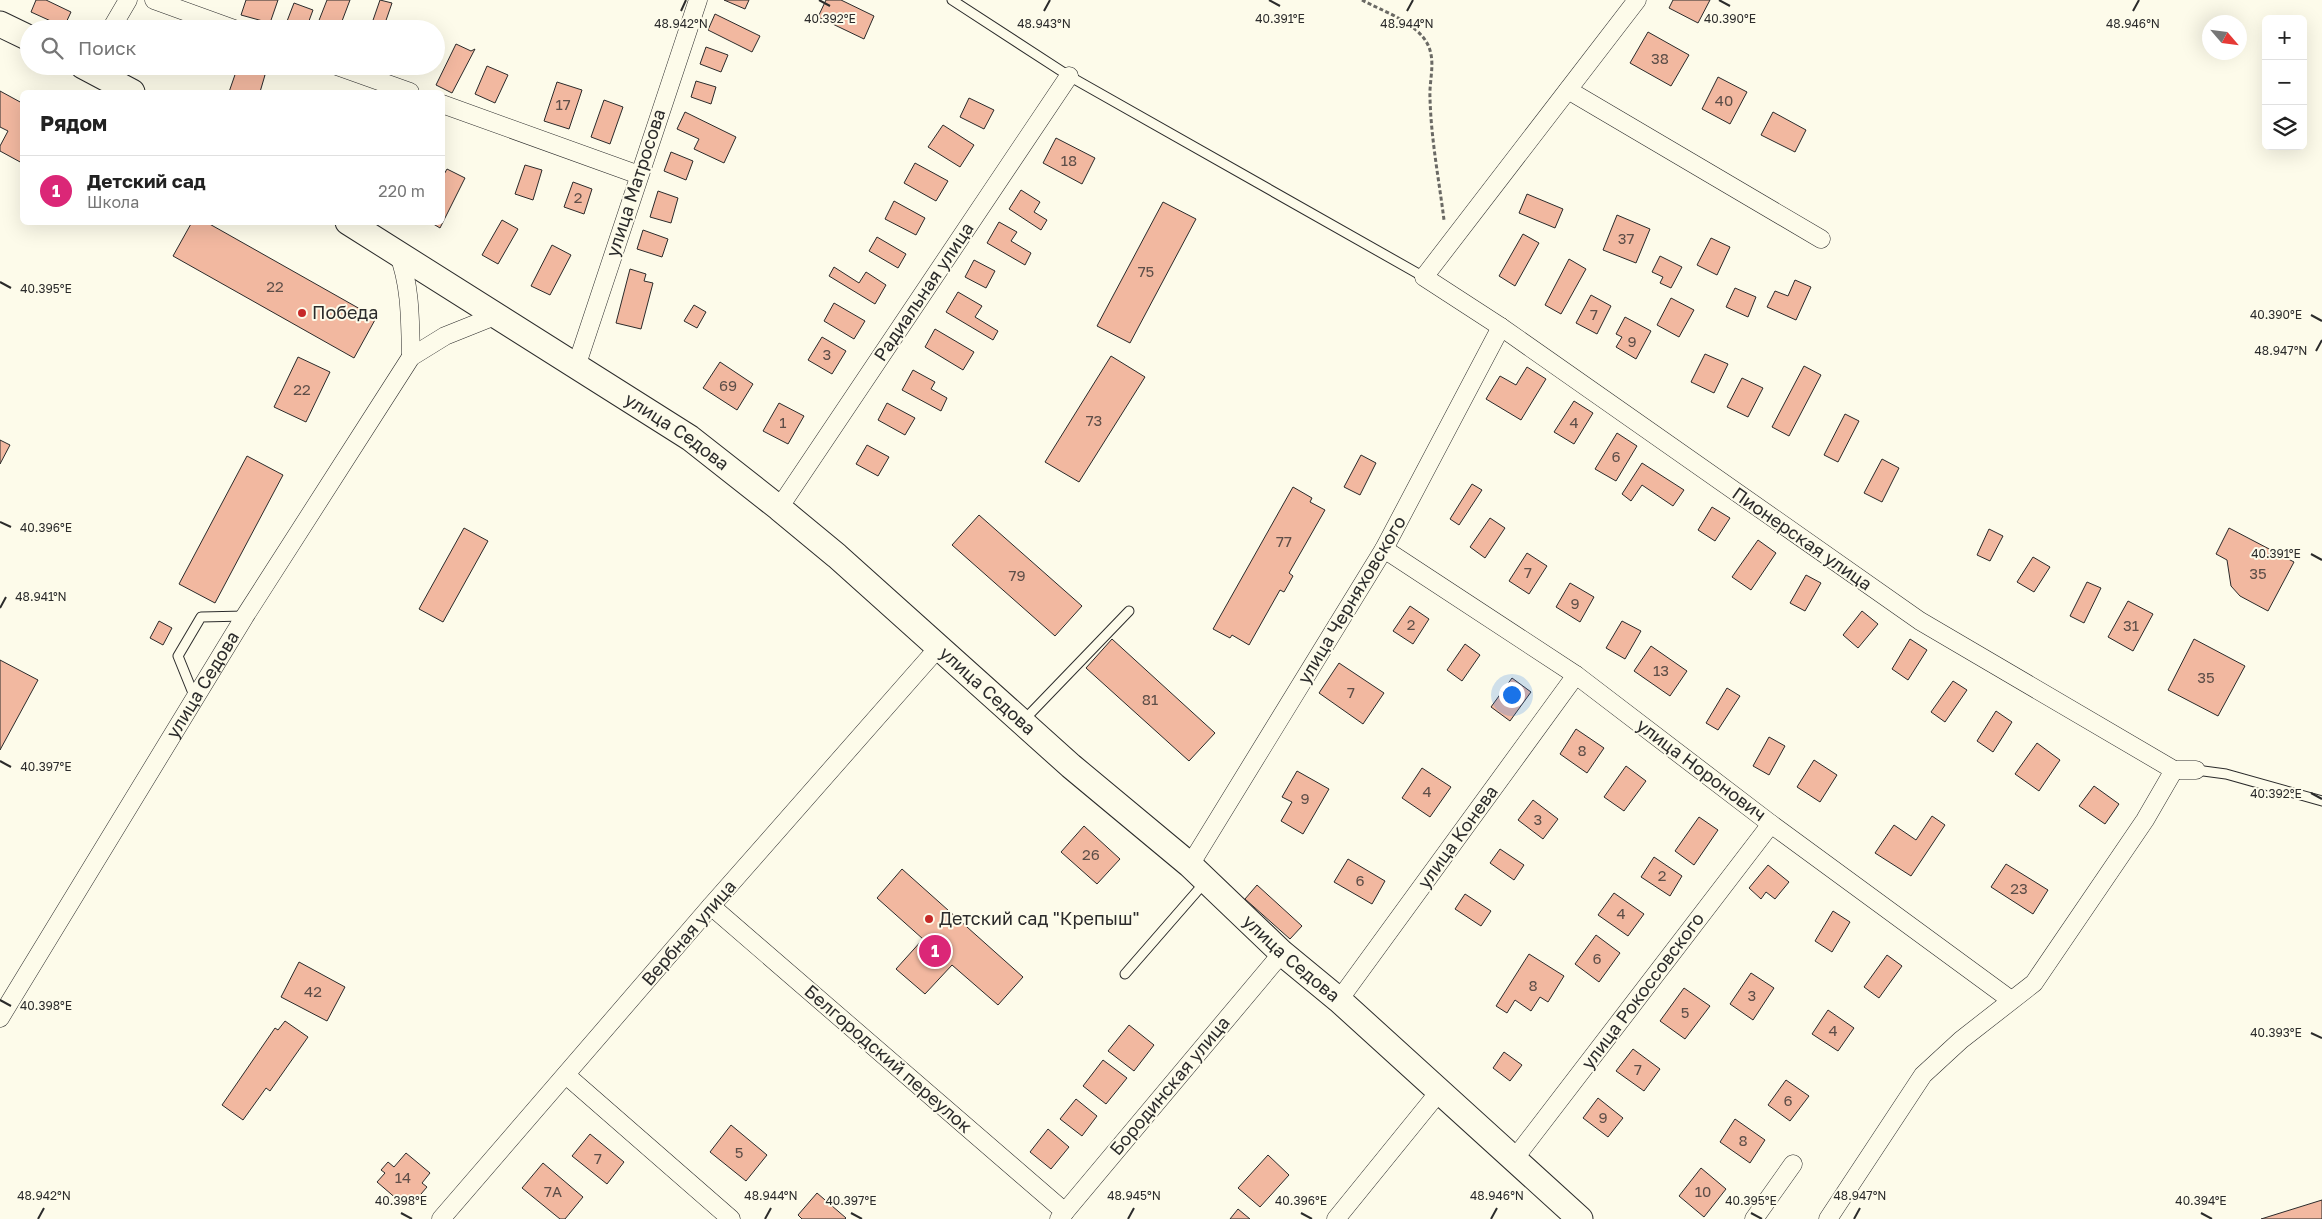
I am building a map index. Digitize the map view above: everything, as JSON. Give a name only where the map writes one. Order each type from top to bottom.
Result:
[{"type":"street","points":[[117,20],[128,0]]},
{"type":"street","points":[[154,0],[209,20]]},
{"type":"street","name":"улица Матросова","points":[[576,367],[638,175],[698,0]]},
{"type":"street","points":[[1424,277],[1637,0]]},
{"type":"street","points":[[0,24],[20,34]]},
{"type":"street","points":[[101,75],[128,90]]},
{"type":"street","points":[[362,75],[404,90]]},
{"type":"street","name":"Радиальная улица","points":[[779,508],[1069,76]]},
{"type":"street","points":[[1568,90],[1821,239]]},
{"type":"street","points":[[445,105],[638,175]]},
{"type":"street","name":"улица Седова","points":[[353,225],[690,438],[779,508],[837,556],[1022,722],[1198,873],[1282,953],[1339,1000],[1580,1219]]},
{"type":"street","points":[[398,254],[403,267],[409,302],[412,357],[445,336],[495,316]]},
{"type":"street","name":"Пионерская улица","points":[[1424,277],[1501,328],[1920,621],[2174,770]]},
{"type":"street","name":"улица Черняховского","points":[[1198,873],[1384,550],[1501,328]]},
{"type":"street","name":"улица Седова","points":[[0,1018],[245,616],[412,357]]},
{"type":"street","name":"улица Норонович","points":[[1384,550],[1576,675],[1772,824],[2011,1000]]},
{"type":"street","name":"Вербная улица","points":[[442,1219],[711,906],[938,648]]},
{"type":"street","name":"улица Конева","points":[[1339,1000],[1576,675]]},
{"type":"street","points":[[1828,1219],[1923,1075],[1961,1040],[2034,983],[2145,820],[2174,770],[2196,770]]},
{"type":"street","name":"улица Рокоссовского","points":[[1515,1158],[1772,824]]},
{"type":"street","name":"Белгородский переулок","points":[[711,906],[1062,1216]]},
{"type":"street","name":"Бородинская улица","points":[[1062,1216],[1282,953]]},
{"type":"street","points":[[566,1075],[731,1219]]},
{"type":"street","points":[[1336,1219],[1439,1092]]},
{"type":"street","points":[[1754,1219],[1793,1164]]},
{"type":"lane","points":[[952,0],[1069,76],[1424,277]]},
{"type":"lane","points":[[1022,722],[1129,611]]},
{"type":"lane","points":[[195,699],[178,656],[201,617],[245,616]]},
{"type":"lane","points":[[2196,770],[2226,774],[2322,801]]},
{"type":"lane","points":[[1125,974],[1198,873]]},
{"type":"path","points":[[1362,0],[1414,28],[1428,44],[1432,60],[1430,96],[1432,127],[1447,246]]},
{"type":"building","points":[[36,0],[46,0],[71,12],[67,20],[49,20],[31,12]]},
{"type":"building","points":[[246,0],[278,0],[271,20],[259,20],[241,15]]},
{"type":"building","points":[[327,0],[350,0],[342,20],[319,20]]},
{"type":"building","points":[[380,0],[392,3],[386,20],[373,20]]},
{"type":"building","points":[[724,0],[749,0],[745,9]]},
{"type":"building","points":[[826,0],[841,0],[874,16],[864,39],[818,17]]},
{"type":"building","points":[[1673,0],[1710,0],[1698,23],[1669,8]]},
{"type":"building","points":[[294,3],[313,10],[309,20],[287,20]]},
{"type":"building","points":[[715,14],[760,36],[752,52],[708,30]]},
{"type":"building","points":[[1648,32],[1689,55],[1671,86],[1630,63]]},
{"type":"building","points":[[456,44],[471,51],[475,49],[452,93],[436,85],[441,75],[445,75],[445,67]]},
{"type":"building","points":[[706,47],[728,55],[721,72],[700,64]]},
{"type":"building","points":[[487,66],[508,75],[495,103],[475,94]]},
{"type":"building","points":[[235,75],[265,75],[261,90],[230,90]]},
{"type":"building","points":[[1718,77],[1747,92],[1730,124],[1702,109]]},
{"type":"building","points":[[696,81],[716,87],[711,104],[691,97]]},
{"type":"building","points":[[557,82],[582,90],[569,129],[544,121]]},
{"type":"building","points":[[0,91],[20,102],[20,162],[0,151],[0,146],[8,131],[0,127]]},
{"type":"building","points":[[969,98],[994,110],[984,129],[960,117]]},
{"type":"building","points":[[604,100],[623,107],[610,144],[591,137]]},
{"type":"building","points":[[685,112],[736,137],[724,163],[694,149],[699,139],[677,129]]},
{"type":"building","points":[[1773,112],[1806,130],[1795,152],[1761,135]]},
{"type":"building","points":[[943,125],[974,145],[960,167],[928,147]]},
{"type":"building","points":[[1056,138],[1095,158],[1082,184],[1043,163]]},
{"type":"building","points":[[671,152],[693,161],[686,180],[664,171]]},
{"type":"building","points":[[915,163],[948,181],[936,201],[904,183]]},
{"type":"building","points":[[525,165],[542,170],[533,200],[515,194]]},
{"type":"building","points":[[447,169],[465,178],[445,218],[445,173]]},
{"type":"building","points":[[573,182],[592,189],[584,214],[564,207]]},
{"type":"building","points":[[1021,190],[1040,202],[1034,212],[1047,220],[1041,230],[1009,209]]},
{"type":"building","points":[[658,191],[678,198],[671,223],[650,217]]},
{"type":"building","points":[[1527,194],[1563,209],[1555,228],[1519,213]]},
{"type":"building","points":[[894,201],[925,218],[916,235],[885,219]]},
{"type":"building","points":[[1163,202],[1196,219],[1130,343],[1097,326]]},
{"type":"building","points":[[1617,215],[1650,229],[1636,263],[1603,250]]},
{"type":"building","points":[[502,220],[518,229],[498,264],[482,255]]},
{"type":"building","points":[[999,222],[1017,232],[1011,241],[1031,253],[1025,265],[987,243]]},
{"type":"building","points":[[190,225],[211,225],[376,318],[354,358],[173,256]]},
{"type":"building","points":[[643,230],[668,239],[662,257],[637,249]]},
{"type":"building","points":[[1523,234],[1539,243],[1515,286],[1499,276]]},
{"type":"building","points":[[877,237],[906,254],[898,268],[869,251]]},
{"type":"building","points":[[1711,238],[1730,247],[1717,275],[1697,265]]},
{"type":"building","points":[[552,245],[571,255],[550,295],[531,286]]},
{"type":"building","points":[[1660,256],[1682,267],[1671,288],[1660,283],[1663,277],[1652,272]]},
{"type":"building","points":[[1569,259],[1586,269],[1561,314],[1545,305]]},
{"type":"building","points":[[974,260],[995,271],[986,288],[965,277]]},
{"type":"building","points":[[834,267],[859,283],[866,272],[886,285],[875,304],[829,276]]},
{"type":"building","points":[[630,269],[646,274],[644,281],[653,283],[641,329],[616,323]]},
{"type":"building","points":[[1795,280],[1811,287],[1796,320],[1767,307],[1775,291],[1788,296]]},
{"type":"building","points":[[1735,288],[1756,297],[1748,317],[1726,307]]},
{"type":"building","points":[[958,292],[982,306],[975,317],[998,331],[993,340],[946,312]]},
{"type":"building","points":[[1591,295],[1611,306],[1597,334],[1576,323]]},
{"type":"building","points":[[1671,298],[1694,310],[1679,337],[1657,325]]},
{"type":"building","points":[[834,303],[865,321],[854,339],[824,321]]},
{"type":"building","points":[[694,305],[706,312],[697,328],[684,321]]},
{"type":"building","points":[[1625,317],[1651,331],[1636,359],[1616,347],[1622,337],[1616,334]]},
{"type":"building","points":[[935,329],[974,352],[963,370],[925,347]]},
{"type":"building","points":[[822,337],[846,351],[832,374],[808,360]]},
{"type":"building","points":[[1705,354],[1728,364],[1714,393],[1691,382]]},
{"type":"building","points":[[1111,356],[1145,377],[1079,482],[1045,462]]},
{"type":"building","points":[[298,357],[330,372],[306,422],[274,407]]},
{"type":"building","points":[[720,362],[753,384],[737,410],[703,388]]},
{"type":"building","points":[[1804,366],[1821,375],[1789,436],[1772,427]]},
{"type":"building","points":[[1527,367],[1546,379],[1521,420],[1486,399],[1500,376],[1516,385]]},
{"type":"building","points":[[913,370],[935,382],[931,389],[947,398],[941,411],[902,390]]},
{"type":"building","points":[[1742,378],[1763,388],[1748,417],[1727,407]]},
{"type":"building","points":[[1574,401],[1593,413],[1574,444],[1554,432]]},
{"type":"building","points":[[779,403],[804,416],[788,444],[763,431]]},
{"type":"building","points":[[887,403],[915,418],[905,435],[878,420]]},
{"type":"building","points":[[1845,414],[1859,421],[1838,462],[1824,455]]},
{"type":"building","points":[[1617,433],[1637,446],[1616,481],[1595,469]]},
{"type":"building","points":[[0,440],[10,445],[0,464]]},
{"type":"building","points":[[867,445],[889,457],[878,476],[856,464]]},
{"type":"building","points":[[1361,455],[1376,463],[1360,495],[1344,487]]},
{"type":"building","points":[[247,456],[283,475],[215,603],[179,584]]},
{"type":"building","points":[[1882,459],[1899,468],[1882,502],[1864,493]]},
{"type":"building","points":[[1642,463],[1684,490],[1673,506],[1642,485],[1631,501],[1622,494]]},
{"type":"building","points":[[1472,484],[1482,490],[1459,525],[1450,519]]},
{"type":"building","points":[[1293,487],[1312,498],[1310,502],[1325,510],[1289,573],[1293,576],[1284,592],[1280,590],[1249,645],[1232,635],[1230,638],[1213,629]]},
{"type":"building","points":[[1712,507],[1730,518],[1715,541],[1698,530]]},
{"type":"building","points":[[979,515],[1082,606],[1055,636],[952,545]]},
{"type":"building","points":[[1490,518],[1505,528],[1485,558],[1470,547]]},
{"type":"building","points":[[464,528],[488,541],[443,622],[419,609]]},
{"type":"building","points":[[2229,528],[2294,562],[2268,611],[2240,596],[2231,586],[2227,560],[2216,554]]},
{"type":"building","points":[[1989,529],[2003,536],[1990,561],[1977,555]]},
{"type":"building","points":[[1758,540],[1776,553],[1751,590],[1732,577]]},
{"type":"building","points":[[1527,553],[1547,566],[1529,594],[1509,581]]},
{"type":"building","points":[[2033,557],[2050,567],[2034,592],[2017,582]]},
{"type":"building","points":[[1806,575],[1821,583],[1805,611],[1790,603]]},
{"type":"building","points":[[2087,582],[2101,588],[2084,623],[2070,616]]},
{"type":"building","points":[[1570,583],[1594,597],[1580,622],[1556,607]]},
{"type":"building","points":[[2128,601],[2153,614],[2133,651],[2108,637]]},
{"type":"building","points":[[1410,606],[1429,619],[1413,644],[1393,631]]},
{"type":"building","points":[[1862,611],[1878,624],[1858,648],[1843,635]]},
{"type":"building","points":[[159,621],[172,628],[163,645],[150,638]]},
{"type":"building","points":[[1622,621],[1641,631],[1625,659],[1606,648]]},
{"type":"building","points":[[1112,639],[1215,733],[1189,761],[1086,668]]},
{"type":"building","points":[[1910,639],[1927,650],[1908,680],[1892,669]]},
{"type":"building","points":[[2194,639],[2245,666],[2218,716],[2168,690]]},
{"type":"building","points":[[1465,644],[1480,655],[1462,681],[1447,670]]},
{"type":"building","points":[[1651,646],[1687,671],[1670,696],[1634,671]]},
{"type":"building","points":[[0,660],[38,680],[0,750]]},
{"type":"building","points":[[1339,663],[1384,693],[1363,724],[1319,693]]},
{"type":"building","points":[[1512,678],[1531,692],[1510,721],[1491,707]]},
{"type":"building","points":[[1953,681],[1967,690],[1945,722],[1931,712]]},
{"type":"building","points":[[1727,688],[1740,696],[1718,730],[1706,723]]},
{"type":"building","points":[[1996,711],[2012,722],[1993,752],[1977,741]]},
{"type":"building","points":[[1576,729],[1604,748],[1587,773],[1560,754]]},
{"type":"building","points":[[1769,737],[1785,746],[1769,775],[1753,766]]},
{"type":"building","points":[[2037,743],[2060,760],[2039,791],[2015,774]]},
{"type":"building","points":[[1814,760],[1837,775],[1820,802],[1797,787]]},
{"type":"building","points":[[1626,766],[1646,781],[1624,811],[1604,797]]},
{"type":"building","points":[[1422,768],[1451,787],[1430,817],[1402,798]]},
{"type":"building","points":[[1297,771],[1329,789],[1303,834],[1281,821],[1292,802],[1282,797]]},
{"type":"building","points":[[2094,786],[2119,804],[2105,824],[2079,806]]},
{"type":"building","points":[[1533,800],[1558,819],[1543,839],[1518,820]]},
{"type":"building","points":[[1932,816],[1945,825],[1911,876],[1875,853],[1894,825],[1916,840]]},
{"type":"building","points":[[1699,817],[1718,830],[1694,865],[1675,851]]},
{"type":"building","points":[[1084,826],[1120,859],[1097,884],[1061,852]]},
{"type":"building","points":[[1500,849],[1524,865],[1514,880],[1490,863]]},
{"type":"building","points":[[1654,857],[1682,876],[1670,896],[1641,877]]},
{"type":"building","points":[[1348,859],[1385,881],[1372,904],[1334,882]]},
{"type":"building","points":[[2006,864],[2048,890],[2033,914],[1991,887]]},
{"type":"building","points":[[1768,865],[1789,882],[1775,899],[1766,892],[1761,899],[1749,888]]},
{"type":"building","name":"Детский сад \"Крепыш\"","points":[[902,869],[1023,977],[998,1005],[952,965],[925,994],[896,969],[923,939],[877,898]]},
{"type":"building","points":[[1257,885],[1302,926],[1290,939],[1245,899]]},
{"type":"building","points":[[1614,893],[1644,914],[1628,936],[1598,915]]},
{"type":"building","points":[[1465,894],[1491,911],[1481,926],[1455,909]]},
{"type":"building","points":[[1833,911],[1850,922],[1832,952],[1815,941]]},
{"type":"building","points":[[1596,935],[1620,953],[1599,982],[1575,964]]},
{"type":"building","points":[[1529,954],[1564,976],[1548,1002],[1540,997],[1531,1011],[1515,1000],[1507,1013],[1496,1006]]},
{"type":"building","points":[[1887,955],[1902,966],[1879,998],[1864,987]]},
{"type":"building","points":[[299,962],[345,987],[327,1021],[281,997]]},
{"type":"building","points":[[1751,973],[1774,988],[1753,1020],[1730,1004]]},
{"type":"building","points":[[1684,988],[1710,1006],[1685,1039],[1660,1021]]},
{"type":"building","points":[[1828,1010],[1854,1028],[1838,1051],[1812,1034]]},
{"type":"building","points":[[285,1021],[308,1037],[270,1091],[266,1088],[243,1120],[222,1105],[275,1028],[278,1030]]},
{"type":"building","points":[[1129,1025],[1154,1045],[1134,1071],[1108,1051]]},
{"type":"building","points":[[1633,1049],[1660,1069],[1644,1091],[1616,1071]]},
{"type":"building","points":[[1504,1052],[1522,1065],[1510,1081],[1493,1068]]},
{"type":"building","points":[[1103,1060],[1127,1078],[1106,1104],[1083,1086]]},
{"type":"building","points":[[1786,1080],[1809,1096],[1790,1121],[1768,1105]]},
{"type":"building","points":[[1598,1098],[1623,1118],[1608,1137],[1583,1118]]},
{"type":"building","points":[[1076,1099],[1097,1116],[1082,1136],[1060,1119]]},
{"type":"building","points":[[1735,1119],[1765,1140],[1750,1163],[1720,1142]]},
{"type":"building","points":[[731,1125],[767,1155],[746,1181],[710,1152]]},
{"type":"building","points":[[1048,1129],[1069,1147],[1051,1169],[1030,1152]]},
{"type":"building","points":[[590,1134],[624,1162],[607,1184],[572,1156]]},
{"type":"building","points":[[406,1153],[430,1173],[422,1183],[427,1187],[415,1201],[412,1197],[405,1206],[377,1182],[385,1173],[381,1170],[388,1162],[394,1167]]},
{"type":"building","points":[[1268,1155],[1289,1175],[1260,1207],[1238,1188]]},
{"type":"building","points":[[543,1163],[583,1197],[565,1219],[560,1219],[522,1188]]},
{"type":"building","points":[[1701,1168],[1726,1189],[1704,1217],[1679,1196]]},
{"type":"building","points":[[817,1193],[846,1218],[802,1219],[798,1215]]},
{"type":"building","points":[[2322,1200],[2322,1219],[2261,1219]]},
{"type":"building","points":[[1238,1209],[1250,1219],[1230,1219]]},
{"type":"place","name":"Победа","points":[[302,313]]},
{"type":"place","name":"Детский сад \"Крепыш\"","points":[[929,919]]},
{"type":"place","name":"Детский сад","points":[[935,951]]}]
